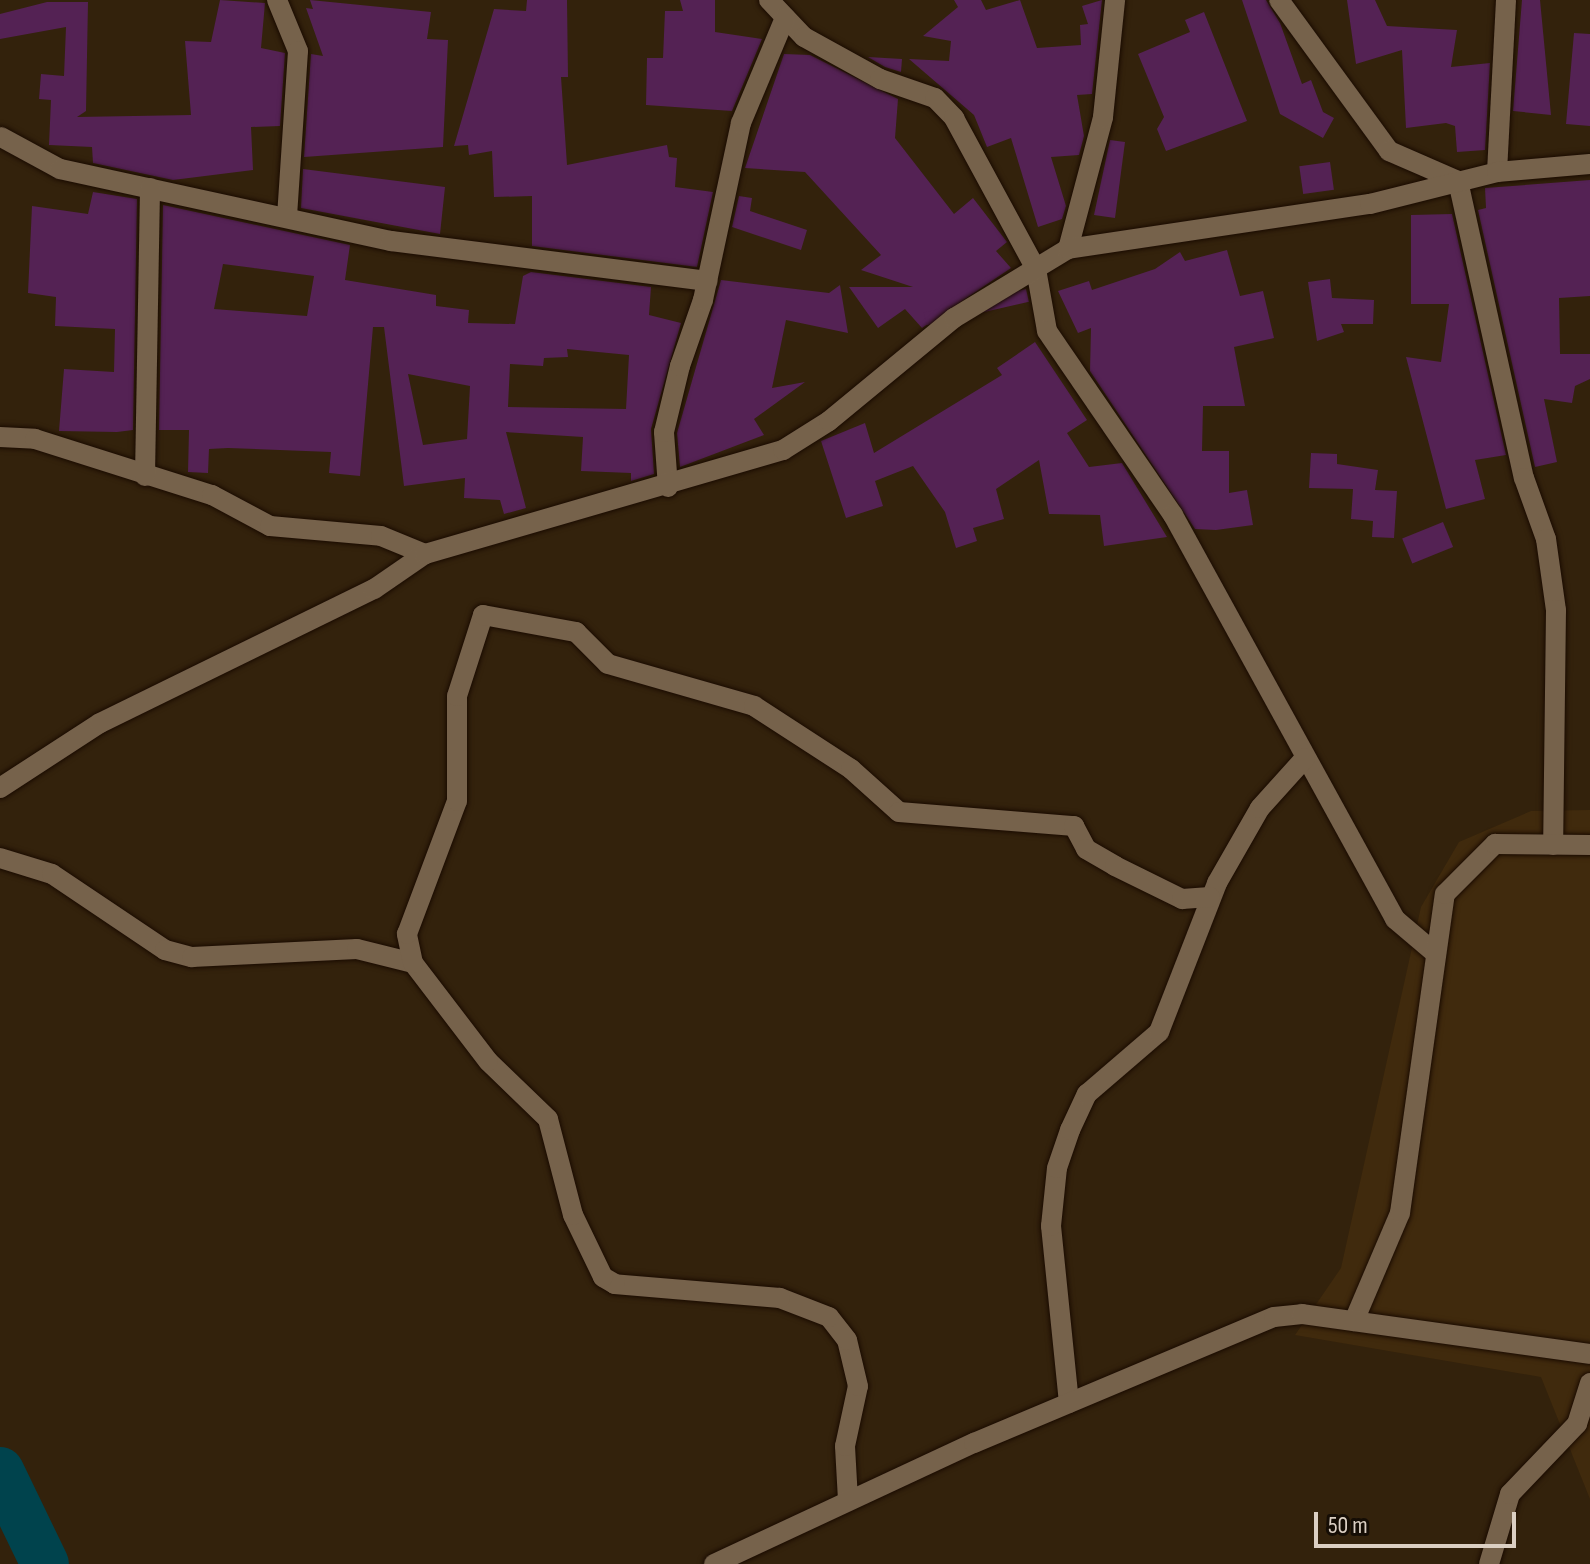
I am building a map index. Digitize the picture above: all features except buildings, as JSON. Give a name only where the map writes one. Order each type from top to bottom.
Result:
[{"type":"street","points":[[277,0],[298,51],[287,217]]},
{"type":"street","points":[[769,0],[804,37],[880,79],[935,98],[973,148],[1036,269],[1047,331],[1173,515],[1395,919],[1435,953]]},
{"type":"street","points":[[1068,249],[1103,117],[1115,0]]},
{"type":"street","points":[[1279,0],[1389,151],[1458,181]]},
{"type":"street","points":[[1497,172],[1506,0]]},
{"type":"street","points":[[668,487],[664,432],[707,281],[741,123],[785,18]]},
{"type":"street","points":[[1,137],[60,169],[391,241],[707,281]]},
{"type":"street","points":[[0,788],[100,723],[374,589],[425,554],[668,487],[783,450],[829,421],[954,318],[1068,249],[1370,204],[1497,172],[1590,164]]},
{"type":"street","points":[[1458,181],[1524,478],[1546,539],[1556,610],[1553,845]]},
{"type":"street","points":[[145,476],[150,188]]},
{"type":"street","points":[[0,437],[35,439],[212,495],[270,526],[381,536],[425,554]]},
{"type":"street","points":[[848,1500],[845,1446],[858,1371],[829,1317],[780,1298],[615,1284],[603,1277],[573,1215],[548,1119],[488,1061],[413,963],[407,934],[457,801],[457,696],[483,615],[576,632],[608,664],[754,706],[851,769],[899,812],[1074,826],[1086,849],[1115,866],[1182,899],[1210,897]]},
{"type":"street","points":[[1069,1403],[1051,1283],[1057,1168],[1087,1094],[1159,1032],[1210,897],[1260,808],[1305,758]]},
{"type":"street","points":[[1354,1321],[1400,1213],[1445,894],[1476,855],[1495,844],[1590,845]]},
{"type":"street","points":[[0,858],[52,874],[165,950],[192,957],[357,949],[413,963]]},
{"type":"street","points":[[714,1564],[848,1500],[1274,1317],[1354,1321],[1590,1354]]},
{"type":"street","points":[[1489,1564],[1510,1494],[1577,1424],[1590,1383]]},
{"type":"shaded area","points":[[1590,810],[1590,1499],[1541,1377],[1295,1335],[1341,1268],[1421,907],[1459,842],[1531,811]]},
{"type":"waterway","points":[[0,1471],[45,1564]]}]
